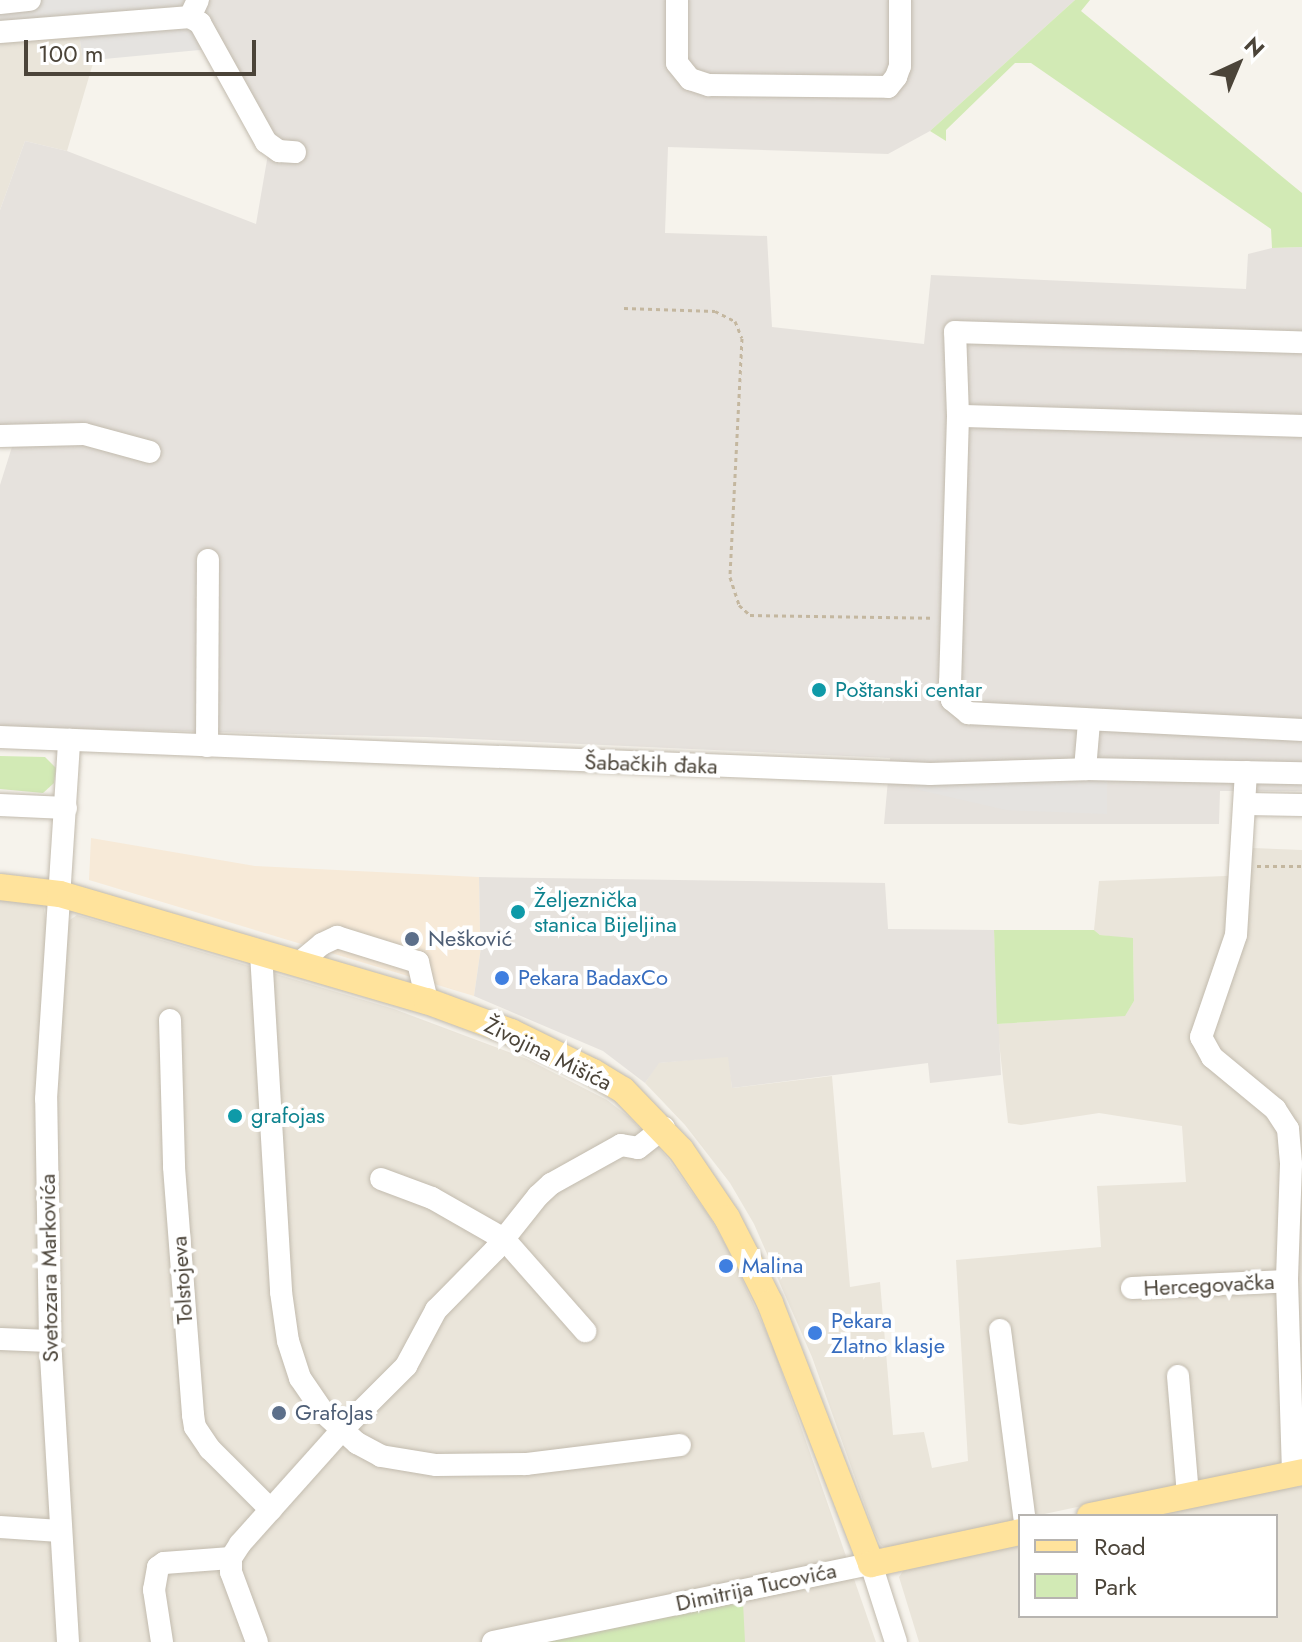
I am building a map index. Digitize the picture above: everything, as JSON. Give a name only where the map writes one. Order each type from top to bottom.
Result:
[{"type":"main road","name":"Živojina Mišića","points":[[0,887],[60,894],[427,1001],[511,1032],[623,1090],[664,1128],[727,1218],[770,1303],[871,1564]]},
{"type":"main road","points":[[1099,1514],[1298,1473]]},
{"type":"main road","name":"Dimitrija Tucovića","points":[[871,1564],[1018,1532]]},
{"type":"street","points":[[0,3],[30,0]]},
{"type":"street","points":[[677,0],[677,63],[690,79],[709,85],[888,87],[900,66],[900,0]]},
{"type":"street","points":[[0,32],[194,9],[266,142],[279,151],[295,152]]},
{"type":"street","points":[[1302,342],[955,332],[958,416],[952,618],[952,700],[968,713],[1089,722],[1302,730]]},
{"type":"street","points":[[958,416],[1302,426]]},
{"type":"street","points":[[0,436],[74,432],[150,452]]},
{"type":"street","points":[[207,746],[208,560]]},
{"type":"street","points":[[1085,769],[1089,722]]},
{"type":"street","name":"Šabačkih đaka","points":[[0,737],[930,774],[1085,769],[1302,773]]},
{"type":"street","name":"Svetozara Markovića","points":[[68,1642],[50,1341],[46,1099],[69,740]]},
{"type":"street","name":"Hercegovačka","points":[[1246,772],[1236,935],[1201,1037],[1204,1048],[1212,1057],[1275,1109],[1288,1129],[1291,1164],[1287,1281],[1298,1473]]},
{"type":"street","points":[[1246,804],[1302,805]]},
{"type":"street","points":[[0,805],[66,808]]},
{"type":"street","points":[[298,964],[322,944],[337,937],[418,962],[427,1001]]},
{"type":"street","points":[[261,953],[271,1161],[288,1341],[306,1388],[342,1430],[381,1456],[436,1465],[526,1464],[680,1445]]},
{"type":"street","name":"Tolstojeva","points":[[170,1020],[174,1167],[195,1427],[210,1449],[271,1510]]},
{"type":"street","points":[[257,1642],[231,1572],[231,1558],[342,1430],[406,1366],[436,1310],[551,1184],[621,1145],[638,1148],[664,1128]]},
{"type":"street","points":[[381,1179],[432,1198],[504,1239],[585,1331]]},
{"type":"street","name":"Hercegovačka","points":[[1132,1288],[1287,1281]]},
{"type":"street","points":[[1000,1330],[1024,1514]]},
{"type":"street","points":[[0,1339],[50,1341]]},
{"type":"street","points":[[1178,1376],[1188,1494]]},
{"type":"street","points":[[0,1527],[60,1531]]},
{"type":"street","points":[[162,1642],[154,1590],[158,1567],[164,1563],[231,1558]]},
{"type":"street","points":[[871,1564],[896,1642]]},
{"type":"street","name":"Dimitrija Tucovića","points":[[493,1642],[871,1564]]},
{"type":"path","points":[[624,308],[715,311],[735,321],[742,338],[730,577],[739,605],[750,615],[952,618]]},
{"type":"path","points":[[1241,865],[1302,866]]},
{"type":"shaded area","points":[[0,0],[209,0],[210,49],[83,61],[77,20],[0,29]]},
{"type":"shaded area","points":[[209,0],[1075,0],[930,131],[888,154],[668,147],[665,233],[767,236],[772,327],[924,344],[931,275],[1246,289],[1248,254],[1272,248],[1302,247],[1302,791],[1220,791],[1219,824],[884,824],[890,758],[425,737],[0,727],[0,485],[16,434],[0,428],[0,210],[25,141],[67,151],[256,224],[268,154],[210,49]]},
{"type":"shaded area","points":[[77,20],[83,61],[94,60],[67,151],[25,141],[0,210],[0,29]]},
{"type":"shaded area","points":[[1107,779],[1107,814],[1006,810],[915,789],[914,781]]},
{"type":"shaded area","points":[[91,838],[255,866],[479,877],[480,931],[483,933],[474,996],[89,880]]},
{"type":"shaded area","points":[[1253,848],[1302,850],[1302,1459],[1044,1514],[1018,1514],[1018,1519],[888,1549],[881,1545],[874,1531],[812,1357],[754,1224],[730,1183],[685,1125],[645,1083],[658,1063],[729,1056],[732,1088],[832,1076],[850,1287],[880,1282],[893,1435],[924,1432],[932,1468],[968,1461],[956,1260],[1101,1247],[1097,1186],[1186,1182],[1182,1126],[1099,1113],[1021,1125],[1008,1123],[997,1024],[1125,1015],[1134,1001],[1133,939],[1100,935],[1094,930],[1099,881],[1250,875]]},
{"type":"shaded area","points":[[479,877],[885,883],[888,929],[994,930],[1001,1075],[930,1083],[928,1063],[732,1088],[728,1057],[659,1063],[645,1083],[603,1051],[474,996],[483,933],[480,931]]},
{"type":"shaded area","points":[[0,900],[43,904],[46,920],[67,922],[77,915],[394,1009],[527,1059],[607,1100],[629,1117],[665,1155],[709,1216],[730,1253],[772,1344],[876,1642],[0,1642]]},
{"type":"shaded area","points":[[1302,1486],[1302,1642],[919,1642],[899,1577],[903,1571],[1018,1541],[1018,1618],[1278,1618],[1278,1514],[1120,1514]]},
{"type":"green space","points":[[1075,0],[1090,0],[1081,11],[1302,193],[1302,247],[1272,248],[1271,229],[1031,63],[1015,63],[946,130],[946,141],[930,131]]},
{"type":"green space","points":[[0,756],[45,757],[56,768],[54,783],[43,793],[0,789]]},
{"type":"green space","points":[[994,930],[1094,930],[1100,935],[1133,938],[1134,1001],[1125,1016],[997,1024]]},
{"type":"green space","points":[[743,1602],[745,1642],[543,1642]]},
{"type":"place","name":"Poštanski centar","points":[[819,690]]},
{"type":"place","name":"Željeznička stanica Bijeljina","points":[[518,912]]},
{"type":"place","name":"Nešković","points":[[412,939]]},
{"type":"place","name":"Pekara BadaxCo","points":[[502,978]]},
{"type":"place","name":"grafojas","points":[[235,1116]]},
{"type":"place","name":"Malina","points":[[726,1266]]},
{"type":"place","name":"Pekara Zlatno klasje","points":[[815,1333]]},
{"type":"place","name":"GrafoJas","points":[[279,1413]]}]
